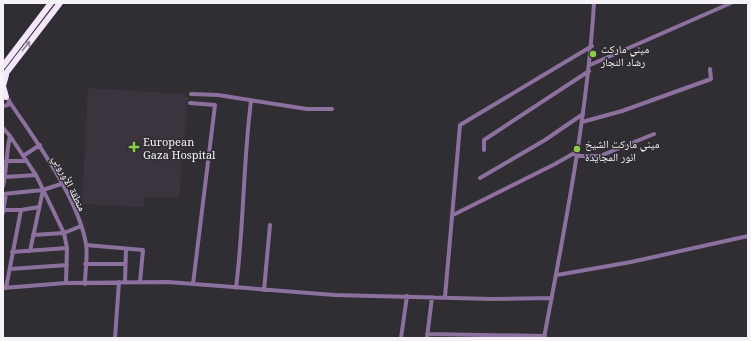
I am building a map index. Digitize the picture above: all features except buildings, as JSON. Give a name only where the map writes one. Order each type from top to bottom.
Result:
[{"type":"highway","points":[[3,66],[51,3]]},
{"type":"highway","points":[[6,98],[3,84],[4,76],[60,3]]},
{"type":"street","points":[[432,297],[427,336],[544,337],[557,275],[582,122],[592,46],[594,3]]},
{"type":"street","points":[[590,65],[731,3]]},
{"type":"street","points":[[445,297],[460,125],[592,46]]},
{"type":"street","points":[[582,122],[622,111],[711,79],[710,69]]},
{"type":"street","points":[[484,150],[484,140],[589,72]]},
{"type":"street","points":[[191,94],[307,109],[332,109]]},
{"type":"street","points":[[3,107],[8,105],[6,98]]},
{"type":"street","name":"منطقة الأوروبي","points":[[6,98],[40,145],[81,226],[86,245],[85,284]]},
{"type":"street","points":[[236,288],[244,211],[246,144],[251,101]]},
{"type":"street","points":[[190,103],[214,105],[193,284]]},
{"type":"street","points":[[480,178],[545,140],[583,114]]},
{"type":"street","points":[[3,128],[36,175],[64,233],[68,265],[66,283]]},
{"type":"street","points":[[576,152],[578,156],[600,156],[654,134]]},
{"type":"street","points":[[3,186],[10,136]]},
{"type":"street","points":[[23,156],[40,145]]},
{"type":"street","points":[[453,215],[576,152]]},
{"type":"street","points":[[6,162],[26,161]]},
{"type":"street","points":[[5,177],[36,175]]},
{"type":"street","points":[[39,207],[3,212],[4,194],[43,190],[61,184]]},
{"type":"street","points":[[30,251],[43,190]]},
{"type":"street","points":[[21,210],[10,269],[4,288],[66,283],[85,284],[140,282],[193,284],[335,295],[492,299],[552,298]]},
{"type":"street","points":[[264,290],[270,225]]},
{"type":"street","points":[[33,235],[64,233],[81,226]]},
{"type":"street","points":[[557,275],[653,257],[748,236]]},
{"type":"street","points":[[86,245],[143,250],[140,282]]},
{"type":"street","points":[[12,252],[67,248]]},
{"type":"street","points":[[125,282],[126,249]]},
{"type":"street","points":[[86,264],[125,264]]},
{"type":"street","points":[[10,269],[68,265]]},
{"type":"street","points":[[115,338],[119,282]]},
{"type":"street","points":[[401,338],[407,296]]},
{"type":"shaded area","name":"European Gaza Hospital","points":[[88,88],[184,94],[188,98],[179,197],[144,197],[144,207],[82,204]]},
{"type":"place","name":"ميني ماركت رشاد النجار","points":[[593,54]]},
{"type":"place","name":"European Gaza Hospital","points":[[134,147]]},
{"type":"place","name":"ميني ماركت الشيخ انور المجايدة","points":[[577,149]]}]
